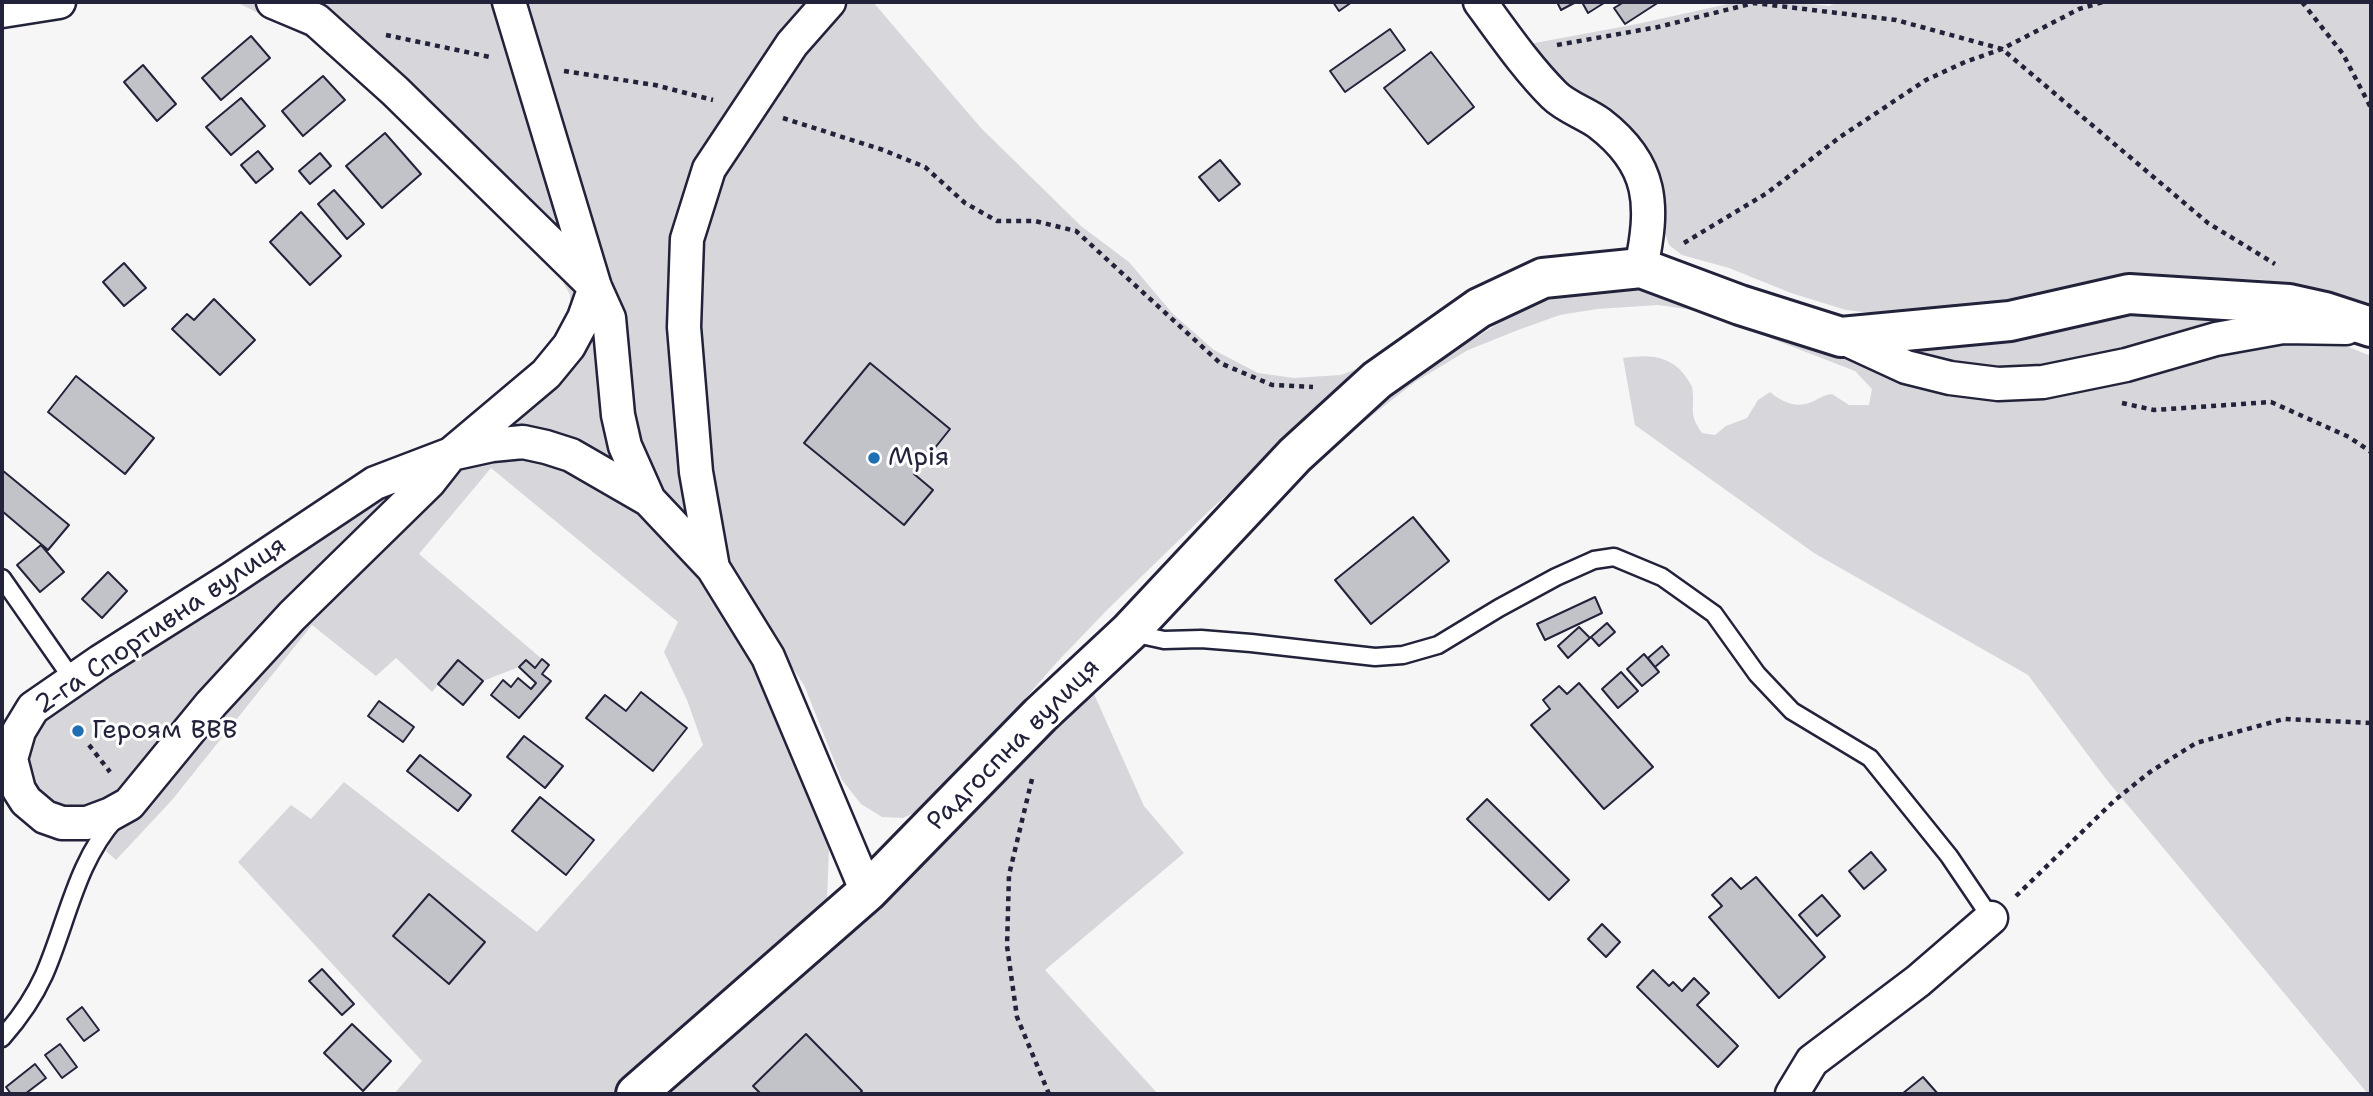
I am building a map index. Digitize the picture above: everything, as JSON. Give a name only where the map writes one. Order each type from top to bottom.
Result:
[{"type":"street","points":[[2,11],[59,2]]},
{"type":"street","points":[[274,2],[316,20],[395,91],[595,287]]},
{"type":"street","points":[[509,2],[595,287],[609,318],[618,415],[625,446],[649,500],[713,568],[768,657],[867,892]]},
{"type":"street","points":[[713,568],[696,472],[684,327],[687,239],[709,169],[792,44],[828,2]]},
{"type":"street","points":[[1480,2],[1517,53],[1556,97],[1600,124],[1619,143],[1644,180],[1650,207],[1649,229],[1641,268],[1740,305],[1841,337],[1906,367],[1950,378],[1998,384],[2043,382],[2126,365],[2216,339],[2283,327],[2371,328]]},
{"type":"street","name":"Радгоспна вулиця","points":[[636,1094],[867,892],[1040,715],[1129,632],[1295,455],[1377,380],[1479,308],[1543,278],[1641,268]]},
{"type":"street","points":[[451,454],[546,374],[569,346],[584,318],[595,287]]},
{"type":"street","points":[[1841,337],[2010,321],[2129,294],[2289,304],[2325,312],[2371,328]]},
{"type":"street","name":"2-га Спортивна вулиця","points":[[451,454],[429,482],[283,625],[211,704],[130,804],[87,822],[62,823],[45,817],[26,801],[19,790],[11,759],[19,732],[33,708],[375,483],[451,454],[492,445],[523,442],[572,455],[649,500]]},
{"type":"street","points":[[1792,1094],[1812,1061],[1918,981],[1992,918]]},
{"type":"lane","points":[[1129,632],[1164,640],[1201,639],[1375,657],[1403,655],[1438,645],[1556,577],[1594,560],[1614,557],[1662,577],[1714,614],[1757,674],[1792,710],[1870,758],[1949,856],[1992,918]]},
{"type":"lane","points":[[2,578],[73,680]]},
{"type":"lane","points":[[2,1038],[13,1026],[43,979],[72,895],[90,856],[109,825],[130,804]]},
{"type":"path","points":[[1641,268],[1766,193],[1840,136],[1926,80],[2002,49],[2080,9],[2103,2]]},
{"type":"path","points":[[2302,2],[2343,54],[2371,108]]},
{"type":"path","points":[[1517,53],[1658,27],[1754,4],[1896,20],[2002,49],[2208,222],[2278,266]]},
{"type":"path","points":[[383,34],[530,66],[655,85],[789,120],[883,150],[925,167],[965,203],[997,221],[1035,221],[1076,231],[1220,363],[1272,385],[1320,386]]},
{"type":"path","points":[[2115,402],[2154,410],[2271,402],[2349,437],[2371,452]]},
{"type":"path","points":[[1992,918],[2115,800],[2150,772],[2196,743],[2284,719],[2371,723]]},
{"type":"path","points":[[1032,778],[1009,875],[1007,946],[1017,1017],[1049,1094]]},
{"type":"shaded area","points":[[236,2],[873,2],[981,128],[1081,226],[1129,262],[1173,314],[1214,350],[1258,373],[1294,378],[1341,375],[1377,361],[1210,510],[1108,609],[1058,661],[941,795],[925,808],[903,818],[882,817],[861,804],[842,780],[804,685],[739,588],[668,505],[492,433],[502,403],[570,325],[570,295],[547,251],[337,52]]},
{"type":"shaded area","points":[[1737,2],[1794,2],[1829,6],[1839,2],[2371,2],[2371,313],[2265,280],[2149,275],[2008,305],[1907,317],[1846,310],[1791,293],[1729,268],[1682,255],[1669,245],[1663,227],[1660,198],[1552,85],[1524,45]]},
{"type":"shaded area","points":[[1627,286],[1847,354],[2139,304],[2268,315],[2371,356],[2371,1094],[2368,1094],[2106,779],[2028,675],[1814,553],[1635,425],[1623,358],[1655,357],[1677,367],[1692,387],[1693,415],[1697,426],[1702,433],[1715,435],[1726,426],[1747,418],[1758,400],[1770,392],[1793,404],[1809,403],[1832,394],[1849,405],[1869,405],[1872,389],[1855,371],[1715,315],[1658,305],[1597,309],[1560,315],[1468,350],[1415,382],[1343,438],[1258,514],[1094,694],[1144,806],[1184,853],[1045,970],[1158,1094],[653,1094],[1377,398],[1532,303]]},
{"type":"shaded area","points":[[526,447],[655,519],[739,626],[829,848],[827,899],[808,930],[615,1094],[394,1094],[422,1061],[238,862],[291,805],[311,819],[344,782],[537,932],[703,745],[687,700],[664,652],[678,622],[491,468],[419,554],[542,659],[535,668],[526,660],[519,667],[483,681],[458,661],[432,692],[396,658],[376,676],[312,625],[172,800],[116,860],[106,851],[112,839],[211,717],[438,486],[489,450]]},
{"type":"shaded area","points":[[420,475],[105,808],[55,807],[40,795],[31,778],[28,758],[32,739],[45,721],[252,580],[363,508]]},
{"type":"building","points":[[1333,2],[1352,2],[1339,11]]},
{"type":"building","points":[[1557,2],[1576,2],[1561,10]]},
{"type":"building","points":[[1582,2],[1603,2],[1604,3],[1588,13]]},
{"type":"building","points":[[1624,2],[1659,2],[1625,24],[1614,8]]},
{"type":"building","points":[[1390,29],[1405,50],[1345,92],[1330,71]]},
{"type":"building","points":[[251,36],[270,58],[221,100],[202,78]]},
{"type":"building","points":[[1431,52],[1474,107],[1428,144],[1384,88]]},
{"type":"building","points":[[143,65],[176,104],[157,121],[124,82]]},
{"type":"building","points":[[323,76],[345,100],[303,136],[282,111]]},
{"type":"building","points":[[241,98],[265,126],[231,155],[206,127]]},
{"type":"building","points":[[385,133],[421,174],[382,208],[346,166]]},
{"type":"building","points":[[258,151],[273,169],[256,183],[241,165]]},
{"type":"building","points":[[320,153],[331,166],[310,184],[299,171]]},
{"type":"building","points":[[1220,160],[1240,184],[1219,201],[1199,177]]},
{"type":"building","points":[[334,190],[364,224],[347,239],[318,204]]},
{"type":"building","points":[[301,212],[341,256],[310,285],[270,242]]},
{"type":"building","points":[[124,263],[146,288],[124,306],[103,282]]},
{"type":"building","points":[[214,299],[255,340],[220,375],[172,329],[187,314],[194,320]]},
{"type":"building","name":"Мрія","points":[[870,363],[950,429],[914,474],[933,490],[904,525],[804,443]]},
{"type":"building","points":[[76,376],[154,438],[125,474],[48,412]]},
{"type":"building","points":[[2,470],[69,525],[48,550],[2,511]]},
{"type":"building","points":[[1413,517],[1449,561],[1371,624],[1335,580]]},
{"type":"building","points":[[41,545],[64,572],[40,592],[17,565]]},
{"type":"building","points":[[108,572],[127,591],[102,618],[82,599]]},
{"type":"building","points":[[1595,597],[1602,613],[1545,640],[1537,624]]},
{"type":"building","points":[[1607,623],[1615,632],[1599,646],[1591,637]]},
{"type":"building","points":[[1579,627],[1590,638],[1568,658],[1558,646]]},
{"type":"building","points":[[1662,646],[1669,655],[1655,667],[1648,658]]},
{"type":"building","points":[[1644,654],[1659,672],[1642,686],[1627,669]]},
{"type":"building","points":[[542,659],[549,665],[542,674],[551,681],[519,718],[491,695],[503,680],[511,687],[518,678],[531,689],[536,683],[519,667],[526,660],[535,668]]},
{"type":"building","points":[[458,660],[483,681],[463,705],[438,684]]},
{"type":"building","points":[[1621,672],[1638,691],[1618,708],[1602,689]]},
{"type":"building","points":[[1579,683],[1653,767],[1604,809],[1531,725],[1550,709],[1543,700],[1559,686],[1567,694]]},
{"type":"building","points":[[641,692],[687,728],[653,771],[586,718],[605,695],[626,711]]},
{"type":"building","points":[[379,701],[414,727],[403,742],[368,716]]},
{"type":"building","points":[[524,736],[563,766],[545,788],[507,757]]},
{"type":"building","points":[[420,755],[471,795],[458,811],[407,771]]},
{"type":"building","points":[[540,797],[594,840],[566,875],[512,831]]},
{"type":"building","points":[[1487,799],[1569,880],[1549,900],[1467,819]]},
{"type":"building","points":[[1871,852],[1886,870],[1864,889],[1849,871]]},
{"type":"building","points":[[1756,877],[1825,957],[1779,998],[1709,917],[1722,906],[1712,895],[1731,878],[1741,889]]},
{"type":"building","points":[[429,894],[485,942],[449,984],[393,936]]},
{"type":"building","points":[[1822,895],[1840,916],[1817,936],[1799,915]]},
{"type":"building","points":[[1602,924],[1620,942],[1606,957],[1588,939]]},
{"type":"building","points":[[322,969],[354,1004],[342,1015],[309,981]]},
{"type":"building","points":[[1653,970],[1669,986],[1673,982],[1682,991],[1694,978],[1709,993],[1697,1005],[1738,1046],[1718,1067],[1637,987]]},
{"type":"building","points":[[82,1007],[99,1030],[84,1041],[67,1019]]},
{"type":"building","points":[[352,1024],[391,1061],[363,1091],[324,1053]]},
{"type":"building","points":[[806,1034],[862,1091],[859,1094],[761,1094],[753,1086]]},
{"type":"building","points":[[60,1044],[77,1067],[62,1078],[45,1055]]},
{"type":"building","points":[[35,1064],[46,1078],[25,1094],[11,1094],[6,1087]]},
{"type":"building","points":[[1923,1077],[1938,1094],[1902,1094]]},
{"type":"place","name":"Мрія","points":[[874,458]]},
{"type":"place","name":"Героям ВВВ","points":[[78,731]]}]
